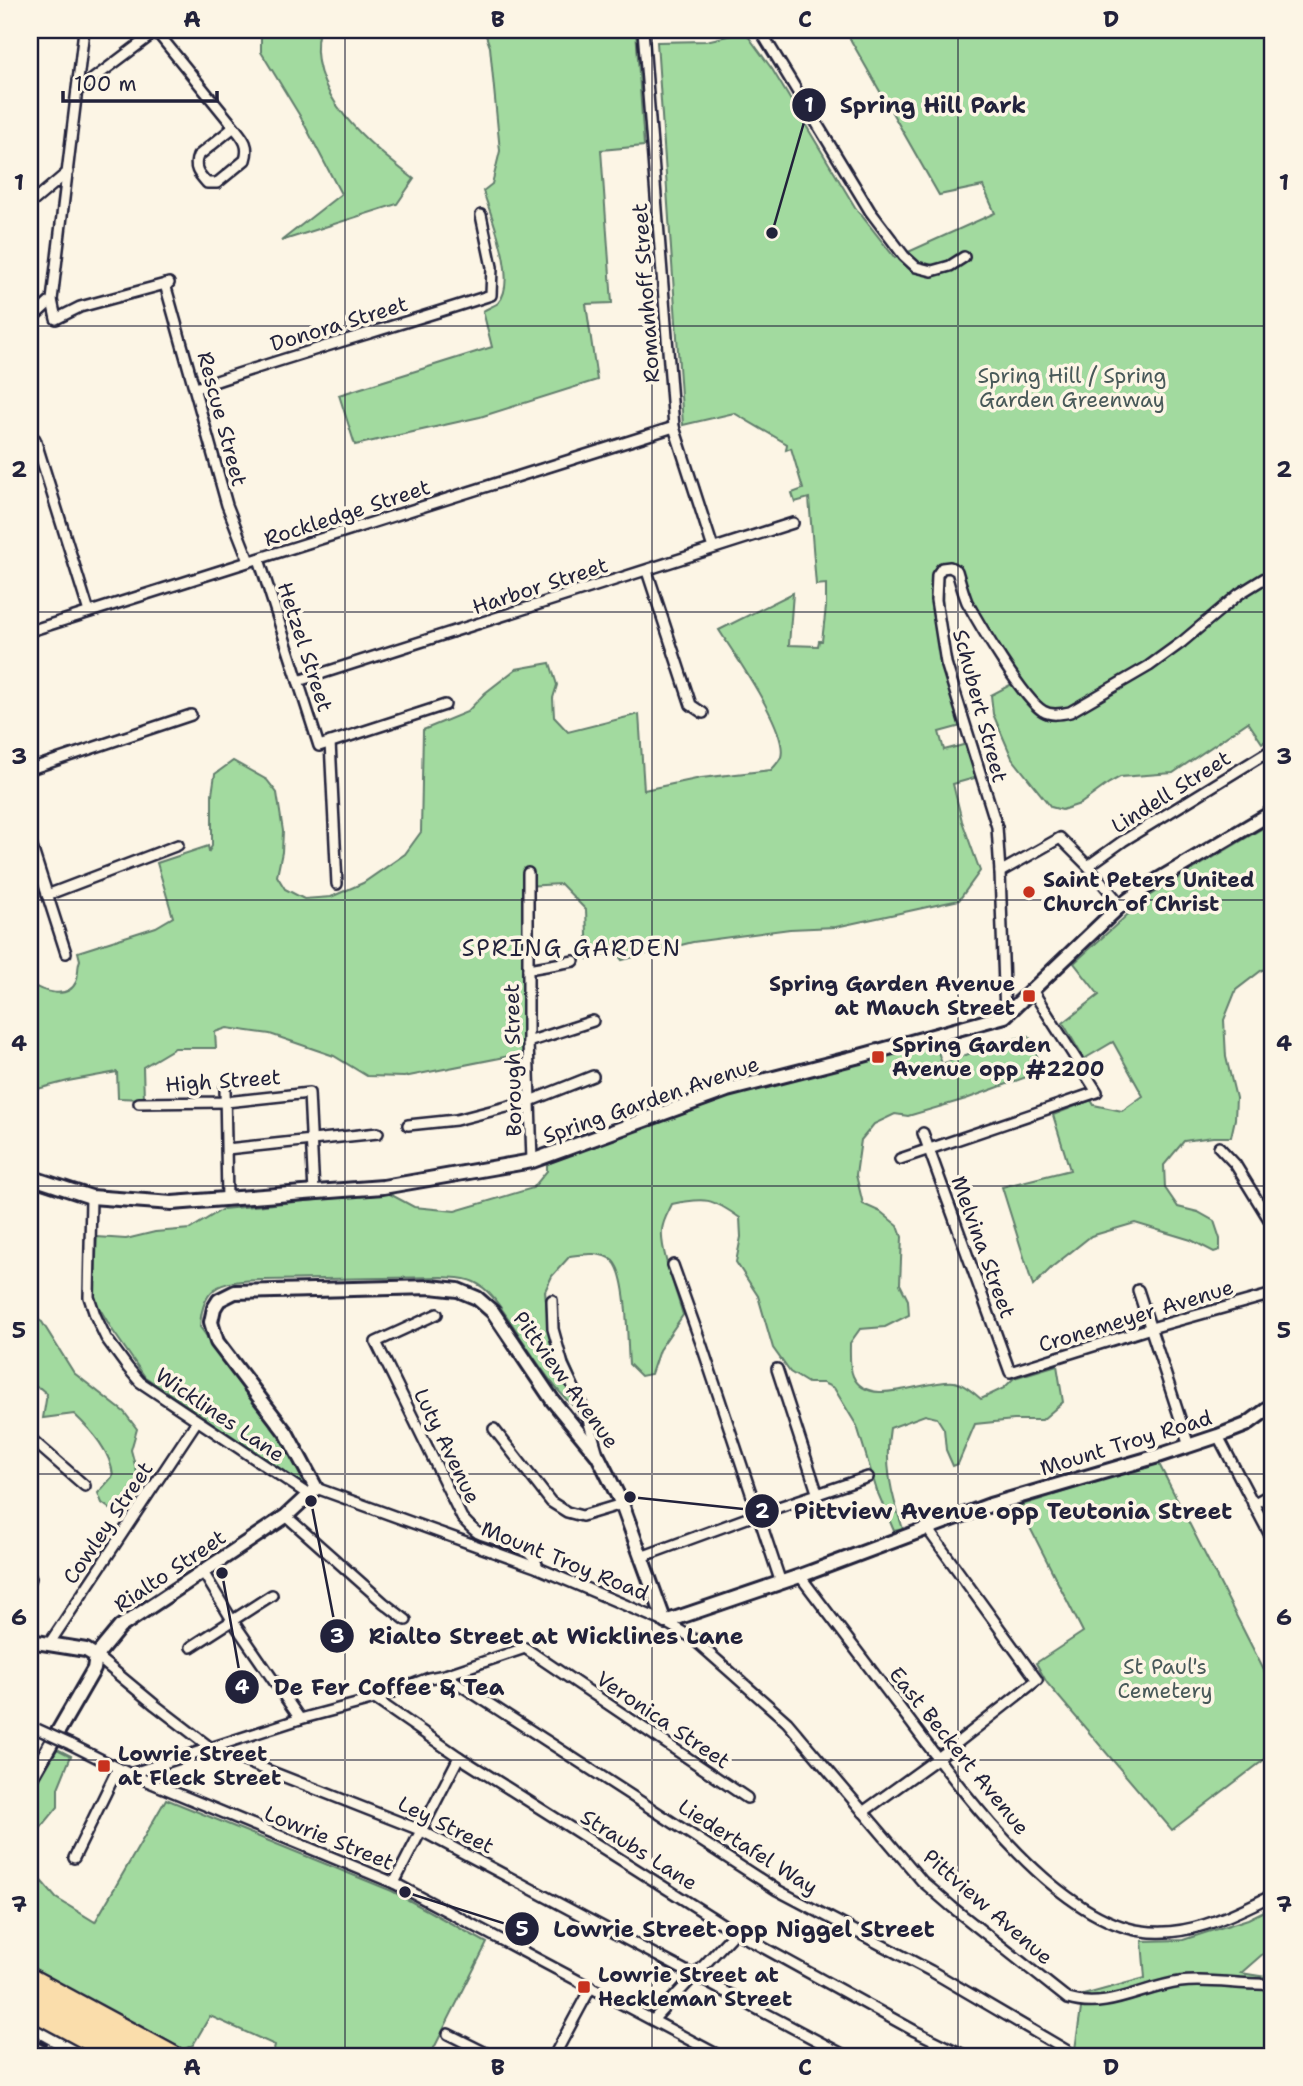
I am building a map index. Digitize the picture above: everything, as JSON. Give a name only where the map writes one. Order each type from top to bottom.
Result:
[{"type":"highway","points":[[30,1978],[174,2056]]},
{"type":"highway","points":[[30,1993],[146,2056]]},
{"type":"highway","points":[[30,2009],[117,2056]]},
{"type":"highway","points":[[30,2021],[94,2056]]},
{"type":"street","points":[[30,320],[52,300],[85,30]]},
{"type":"street","points":[[77,91],[157,30],[246,142],[245,160],[217,183],[207,183],[197,171],[198,156],[234,127]]},
{"type":"street","name":"Romanhoff Street","points":[[643,30],[674,427],[713,548]]},
{"type":"street","points":[[760,30],[870,211],[904,257],[916,267],[932,271],[950,267],[964,257]]},
{"type":"street","points":[[30,204],[68,172]]},
{"type":"street","name":"Donora Street","points":[[196,387],[491,295],[492,267],[481,215]]},
{"type":"street","name":"Rescue Street","points":[[52,300],[56,318],[80,307],[167,283],[228,505],[254,560]]},
{"type":"street","name":"Rockledge Street","points":[[30,632],[674,427]]},
{"type":"street","points":[[35,439],[89,612]]},
{"type":"street","name":"Harbor Street","points":[[298,681],[793,523]]},
{"type":"street","name":"Hetzel Street","points":[[254,560],[319,746],[330,742],[337,884]]},
{"type":"street","name":"Schubert Street","points":[[1005,1016],[996,827],[946,663],[936,600],[937,575],[942,568],[950,567],[957,571],[966,600],[1032,702],[1042,711],[1060,714],[1070,712],[1149,666],[1239,594],[1273,573]]},
{"type":"street","points":[[647,571],[691,705],[703,713]]},
{"type":"street","points":[[330,742],[445,705]]},
{"type":"street","points":[[30,769],[191,715]]},
{"type":"street","name":"Lindell Street","points":[[1088,866],[1123,841],[1273,749]]},
{"type":"street","name":"Spring Garden Avenue","points":[[30,1177],[91,1197],[172,1203],[314,1193],[418,1182],[532,1161],[727,1090],[1005,1016],[1121,905],[1146,887],[1273,812]]},
{"type":"street","points":[[1000,872],[1060,838],[1121,905]]},
{"type":"street","points":[[30,841],[66,953]]},
{"type":"street","points":[[47,895],[178,845]]},
{"type":"street","name":"Borough Street","points":[[528,873],[528,1042],[532,1161]]},
{"type":"street","points":[[528,969],[574,961]]},
{"type":"street","points":[[900,1159],[1097,1092],[1031,990]]},
{"type":"street","points":[[528,1042],[593,1021]]},
{"type":"street","points":[[408,1125],[456,1120],[530,1101],[593,1076]]},
{"type":"street","points":[[225,1088],[227,1200]]},
{"type":"street","name":"High Street","points":[[139,1103],[226,1102],[309,1093],[312,1139]]},
{"type":"street","points":[[227,1149],[378,1133]]},
{"type":"street","name":"Melvina Street","points":[[923,1133],[1010,1372]]},
{"type":"street","points":[[312,1139],[314,1193]]},
{"type":"street","points":[[1219,1147],[1235,1164],[1273,1226]]},
{"type":"street","name":"Wicklines Lane","points":[[91,1197],[89,1297],[94,1315],[106,1338],[128,1368],[140,1382],[197,1422],[312,1492]]},
{"type":"street","points":[[673,1265],[781,1583]]},
{"type":"street","name":"Pittview Avenue","points":[[312,1492],[287,1434],[217,1342],[212,1331],[212,1315],[219,1300],[226,1295],[246,1291],[431,1286],[458,1290],[477,1298],[493,1312],[552,1401],[598,1455],[622,1504],[665,1622],[691,1637],[777,1712],[922,1881],[952,1907],[1068,1999],[1080,2003],[1096,2004],[1177,1982],[1273,1984]]},
{"type":"street","points":[[1138,1290],[1189,1446]]},
{"type":"street","name":"Cronemeyer Avenue","points":[[1010,1372],[1150,1328],[1273,1294]]},
{"type":"street","points":[[551,1300],[553,1329],[563,1365],[587,1416],[598,1455]]},
{"type":"street","name":"Luty Avenue","points":[[437,1314],[376,1342],[462,1518],[475,1531],[527,1552],[536,1560],[538,1568]]},
{"type":"street","points":[[776,1369],[818,1495]]},
{"type":"street","name":"Mount Troy Road","points":[[312,1492],[538,1568],[665,1622],[781,1583],[990,1505],[1218,1436],[1246,1425],[1273,1405]]},
{"type":"street","name":"Cowley Street","points":[[49,1644],[197,1422]]},
{"type":"street","points":[[494,1429],[551,1502],[567,1512],[582,1516],[592,1515],[622,1504]]},
{"type":"street","points":[[1218,1436],[1273,1541]]},
{"type":"street","points":[[30,1438],[85,1486]]},
{"type":"street","points":[[641,1557],[868,1477]]},
{"type":"street","name":"Rialto Street","points":[[30,1780],[93,1669],[96,1656],[120,1627],[286,1516],[312,1492]]},
{"type":"street","points":[[1253,1504],[1273,1493]]},
{"type":"street","points":[[286,1516],[406,1620]]},
{"type":"street","points":[[863,1812],[938,1758],[1037,1680],[926,1527]]},
{"type":"street","points":[[203,1572],[232,1620],[300,1719]]},
{"type":"street","name":"East Beckert Avenue","points":[[800,1576],[938,1758],[1005,1840],[1059,1890],[1094,1915],[1116,1925],[1165,1933],[1186,1930],[1235,1914],[1273,1895]]},
{"type":"street","points":[[191,1647],[272,1595]]},
{"type":"street","name":"Ley Street","points":[[30,1641],[86,1650],[211,1748],[420,1830],[846,2056]]},
{"type":"street","name":"Veronica Street","points":[[445,1675],[525,1648],[747,1798]]},
{"type":"street","points":[[131,1774],[445,1675]]},
{"type":"street","name":"Liedertafel Way","points":[[445,1675],[777,1889],[931,1971],[1076,2056]]},
{"type":"street","name":"Straubs Lane","points":[[375,1699],[459,1757],[735,1932],[966,2056]]},
{"type":"street","name":"Lowrie Street","points":[[33,1728],[131,1774],[394,1883],[720,2056]]},
{"type":"street","points":[[394,1883],[459,1757]]},
{"type":"street","points":[[74,1858],[118,1768]]},
{"type":"street","points":[[653,2020],[735,1932]]},
{"type":"street","points":[[554,2056],[591,1987]]},
{"type":"street","points":[[448,2034],[492,2056]]},
{"type":"green space","points":[[261,30],[319,30],[317,53],[321,75],[331,96],[361,134],[414,179],[397,204],[281,241],[341,194],[300,116],[261,52]]},
{"type":"green space","points":[[484,30],[636,30],[644,146],[601,150],[612,303],[586,304],[597,380],[480,417],[355,445],[339,395],[492,347],[483,311],[498,303],[504,293],[506,280],[497,232],[483,191],[492,184],[500,151],[490,47]]},
{"type":"green space","name":"Spring Hill / Spring Garden Greenway","points":[[845,30],[1273,30],[1273,737],[1262,743],[1248,722],[1173,773],[1120,777],[1080,804],[1062,810],[1051,807],[1012,758],[993,714],[991,695],[1014,683],[955,574],[949,571],[943,574],[944,622],[963,699],[954,704],[961,726],[939,732],[944,750],[967,744],[978,777],[953,784],[962,821],[980,871],[959,900],[836,927],[790,929],[693,942],[622,960],[615,951],[588,959],[586,910],[561,884],[525,886],[525,1053],[404,1077],[367,1076],[334,1056],[270,1034],[227,1028],[215,1032],[216,1048],[175,1048],[143,1067],[144,1099],[118,1098],[117,1072],[30,1091],[30,983],[54,993],[67,991],[77,979],[80,960],[78,952],[156,927],[173,917],[157,863],[208,846],[209,851],[212,846],[212,794],[215,774],[233,761],[267,780],[277,793],[283,831],[277,876],[285,889],[304,899],[331,897],[363,883],[405,854],[421,832],[423,730],[467,712],[485,693],[516,669],[550,663],[557,685],[553,698],[554,717],[568,732],[639,714],[644,790],[701,778],[771,770],[776,764],[781,757],[777,730],[759,693],[719,630],[793,593],[789,645],[818,646],[819,641],[822,641],[826,584],[816,585],[809,498],[795,502],[792,493],[803,489],[791,448],[786,450],[787,444],[734,413],[683,425],[657,42],[706,41],[745,32],[772,69],[855,207],[895,258],[995,213],[983,186],[939,195]]},
{"type":"green space","points":[[1273,822],[1273,968],[1262,970],[1236,990],[1224,1020],[1226,1057],[1236,1098],[1231,1137],[1184,1141],[1164,1165],[1165,1188],[1178,1207],[1198,1212],[1214,1221],[1220,1239],[1220,1250],[1214,1252],[1191,1240],[1135,1223],[1091,1236],[1033,1286],[1002,1187],[1070,1170],[1053,1115],[1091,1100],[1094,1105],[1122,1111],[1143,1096],[1113,1042],[1084,1059],[1063,1023],[1099,995],[1074,963],[1147,897]]},
{"type":"green space","points":[[1029,1036],[1043,1071],[966,1099],[908,1116],[895,1114],[874,1124],[861,1140],[856,1175],[863,1204],[881,1212],[898,1226],[902,1237],[900,1284],[908,1300],[909,1315],[885,1327],[860,1329],[850,1343],[852,1372],[860,1386],[871,1391],[884,1392],[954,1382],[965,1386],[981,1399],[1004,1388],[1014,1378],[1057,1365],[1063,1402],[1042,1420],[975,1424],[958,1464],[953,1466],[946,1450],[944,1429],[937,1418],[925,1415],[890,1428],[890,1479],[903,1529],[894,1531],[877,1491],[857,1426],[834,1388],[823,1383],[808,1383],[790,1372],[773,1348],[758,1296],[736,1262],[741,1237],[740,1218],[722,1206],[708,1201],[693,1200],[672,1204],[663,1223],[664,1249],[683,1315],[659,1350],[651,1374],[641,1376],[629,1364],[622,1280],[613,1261],[598,1254],[570,1256],[552,1276],[545,1291],[547,1312],[584,1397],[586,1415],[554,1385],[493,1298],[470,1280],[442,1277],[239,1281],[228,1283],[211,1292],[202,1312],[200,1327],[282,1439],[310,1489],[145,1377],[94,1299],[97,1237],[126,1239],[155,1232],[190,1229],[223,1209],[388,1193],[414,1207],[455,1211],[533,1188],[547,1171],[547,1163],[705,1102],[935,1042],[942,1064],[1003,1041]]},
{"type":"green space","points":[[30,1315],[42,1322],[74,1373],[124,1412],[137,1429],[131,1450],[139,1480],[133,1497],[123,1510],[113,1511],[102,1503],[98,1493],[113,1476],[105,1450],[87,1427],[74,1414],[43,1418],[47,1394],[40,1388],[30,1386]]},
{"type":"green space","name":"St Paul's Cemetery","points":[[1158,1462],[1273,1688],[1273,1753],[1172,1830],[1047,1683],[1036,1663],[1083,1632],[1019,1506]]},
{"type":"green space","points":[[55,1748],[71,1756],[58,1788],[58,1807],[30,1841],[30,1791]]},
{"type":"green space","points":[[166,1799],[392,1891],[487,1943],[430,2056],[273,2056],[275,2045],[210,2016],[193,2045],[179,2052],[35,1970],[30,1963],[30,1868],[56,1898],[95,1922]]},
{"type":"green space","points":[[1268,1909],[1273,1916],[1273,1945],[1241,1973],[1266,1977],[1273,1982],[1273,2056],[1074,2056],[1083,1995],[1145,1978],[1142,1941],[1183,1940],[1248,1919]]},
{"type":"railway","points":[[30,2036],[66,2056]]},
{"type":"place","name":"Spring Hill Park","points":[[772,233]]},
{"type":"place","name":"Saint Peters United Church of Christ","points":[[1029,892]]},
{"type":"place","name":"Spring Garden Avenue at Mauch Street","points":[[1029,996]]},
{"type":"place","name":"Spring Garden Avenue opp #2200","points":[[878,1057]]},
{"type":"place","name":"Pittview Avenue opp Teutonia Street","points":[[630,1497]]},
{"type":"place","name":"Rialto Street at Wicklines Lane","points":[[311,1501]]},
{"type":"place","name":"De Fer Coffee & Tea","points":[[222,1573]]},
{"type":"place","name":"Lowrie Street at Fleck Street","points":[[104,1766]]},
{"type":"place","name":"Lowrie Street opp Niggel Street","points":[[405,1892]]},
{"type":"place","name":"Lowrie Street at Heckleman Street","points":[[584,1987]]},
{"type":"district","name":"SPRING GARDEN","points":[[572,948]]}]
